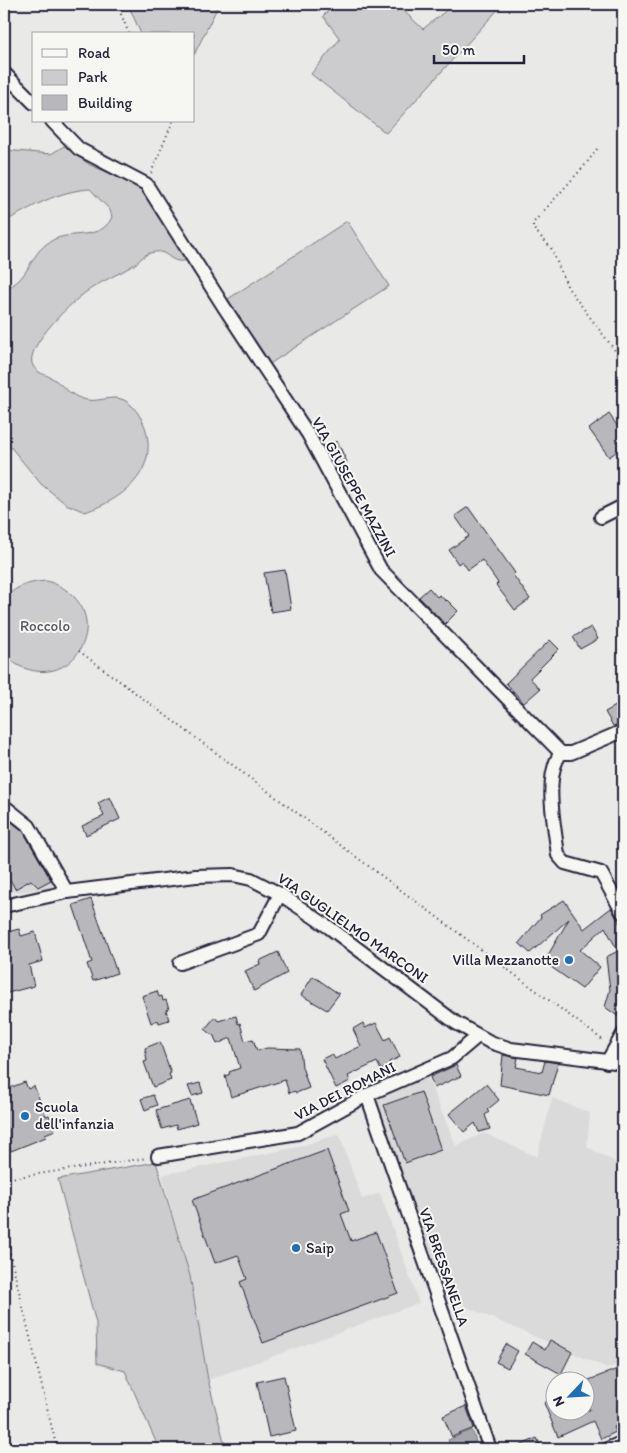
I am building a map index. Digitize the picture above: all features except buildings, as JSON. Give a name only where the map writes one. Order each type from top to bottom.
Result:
[{"type":"street","points":[[4,73],[32,101]]},
{"type":"street","points":[[53,122],[79,149],[146,184]]},
{"type":"street","name":"VIA GIUSEPPE MAZZINI","points":[[146,184],[308,434],[381,570],[561,753]]},
{"type":"street","points":[[602,518],[623,506]]},
{"type":"street","points":[[623,731],[571,753],[561,753],[552,770],[558,856],[565,863],[601,873],[623,913]]},
{"type":"street","points":[[4,806],[29,826],[68,892]]},
{"type":"street","name":"VIA GUGLIELMO MARCONI","points":[[4,906],[68,892],[196,876],[233,875],[251,879],[280,894],[330,928],[456,1023],[478,1036],[511,1049],[607,1062],[623,1062]]},
{"type":"street","points":[[180,963],[259,934],[280,894]]},
{"type":"street","points":[[607,1062],[623,1034]]},
{"type":"street","name":"VIA DEI ROMANI","points":[[158,1156],[298,1133],[368,1095],[452,1058],[478,1036]]},
{"type":"street","name":"VIA BRESSANELLA","points":[[368,1095],[490,1449]]},
{"type":"street","points":[[607,1449],[623,1442]]},
{"type":"path","points":[[120,4],[121,14],[128,32]]},
{"type":"path","points":[[146,184],[173,122]]},
{"type":"path","points":[[597,149],[533,223],[533,228],[551,248],[568,288],[623,361]]},
{"type":"path","points":[[79,650],[604,1041]]},
{"type":"path","points":[[4,1179],[158,1156]]},
{"type":"path","points":[[4,1229],[57,1449]]},
{"type":"shaded area","points":[[4,812],[23,821],[59,888],[4,893]]},
{"type":"shaded area","points":[[427,1076],[456,1146],[484,1133],[537,1157],[552,1098],[590,1113],[587,1147],[623,1166],[623,1363],[607,1368],[446,1298],[375,1098]]},
{"type":"shaded area","points":[[339,1134],[362,1199],[380,1193],[419,1303],[208,1380],[190,1276],[162,1175],[298,1147]]},
{"type":"shaded area","points":[[472,1430],[476,1442],[451,1449],[448,1440]]},
{"type":"green space","points":[[128,4],[219,4],[195,53],[195,32],[140,32]]},
{"type":"green space","points":[[335,4],[396,4],[423,29],[454,4],[503,4],[386,133],[311,74],[340,39],[323,16]]},
{"type":"green space","points":[[64,146],[90,165],[144,187],[189,260],[174,260],[160,252],[147,254],[134,265],[101,282],[74,301],[52,324],[35,347],[32,358],[33,366],[37,371],[52,378],[83,399],[119,398],[124,400],[137,412],[145,427],[148,443],[147,457],[135,481],[113,499],[85,512],[66,504],[41,484],[4,439],[4,289],[19,280],[43,246],[59,238],[101,230],[112,217],[110,210],[90,189],[56,196],[4,222],[4,150],[51,154]]},
{"type":"green space","points":[[347,221],[389,286],[268,365],[228,299]]},
{"type":"green space","name":"Roccolo","points":[[47,581],[69,592],[82,607],[86,624],[84,641],[75,656],[62,667],[45,671],[21,667],[4,652],[4,601],[17,588],[34,582]]},
{"type":"green space","points":[[156,1162],[190,1276],[208,1380],[226,1449],[159,1449],[125,1371],[97,1363],[96,1323],[58,1179]]},
{"type":"place","name":"Villa Mezzanotte","points":[[569,960]]},
{"type":"place","name":"Scuola dell'infanzia","points":[[25,1116]]},
{"type":"place","name":"Saip","points":[[296,1248]]}]
